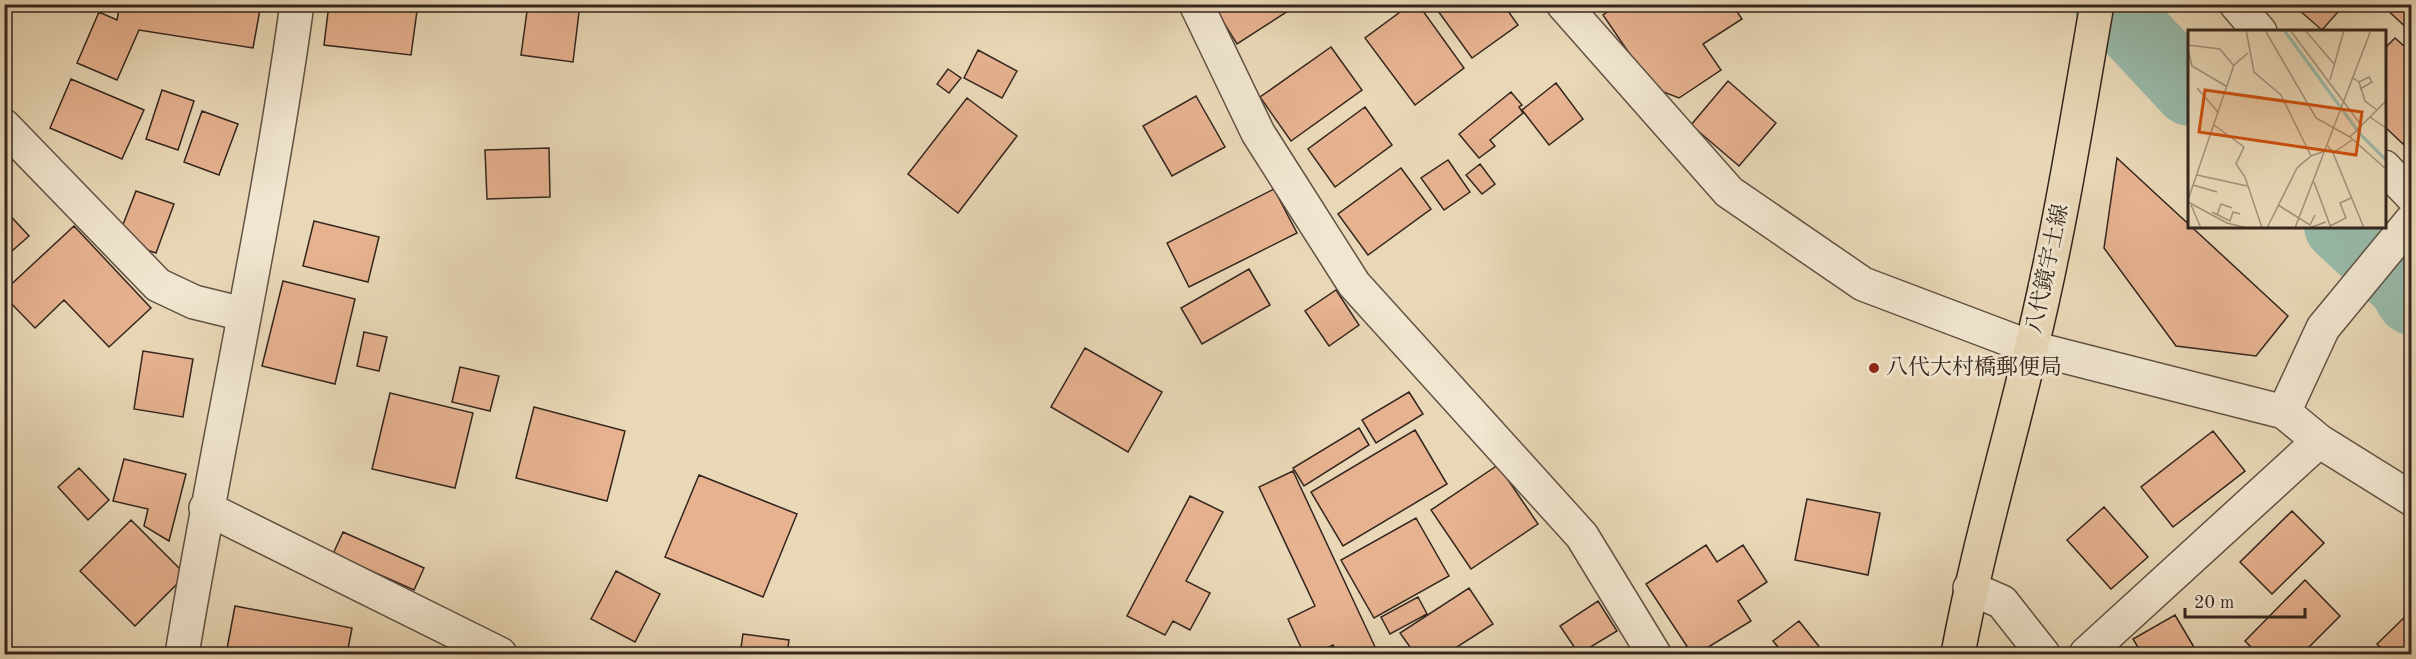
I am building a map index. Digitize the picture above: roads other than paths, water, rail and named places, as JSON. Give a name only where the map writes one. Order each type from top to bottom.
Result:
[{"type":"main road","name":"八代鏡宇土線","points":[[1958,654],[1970,588],[2032,348],[2058,226],[2097,4]]},
{"type":"street","points":[[182,654],[206,508],[284,99],[297,4]]},
{"type":"street","points":[[1196,4],[1257,133],[1354,284],[1582,536],[1654,654]]},
{"type":"street","points":[[1563,4],[1729,192],[1863,284],[2032,348],[2284,412],[2319,441],[2412,499]]},
{"type":"street","points":[[2236,4],[2258,30]]},
{"type":"street","points":[[4,126],[158,285],[194,302],[243,314]]},
{"type":"street","points":[[2386,167],[2412,196]]},
{"type":"street","points":[[2284,412],[2323,328],[2408,225]]},
{"type":"street","points":[[2086,654],[2319,441]]},
{"type":"street","points":[[206,508],[500,654]]},
{"type":"street","points":[[1970,588],[2002,602],[2043,654]]},
{"type":"waterway","points":[[2110,4],[2188,88]]},
{"type":"waterway","points":[[2342,228],[2403,284],[2412,299]]},
{"type":"place","name":"八代大村橋郵便局","points":[[1874,368]]}]
